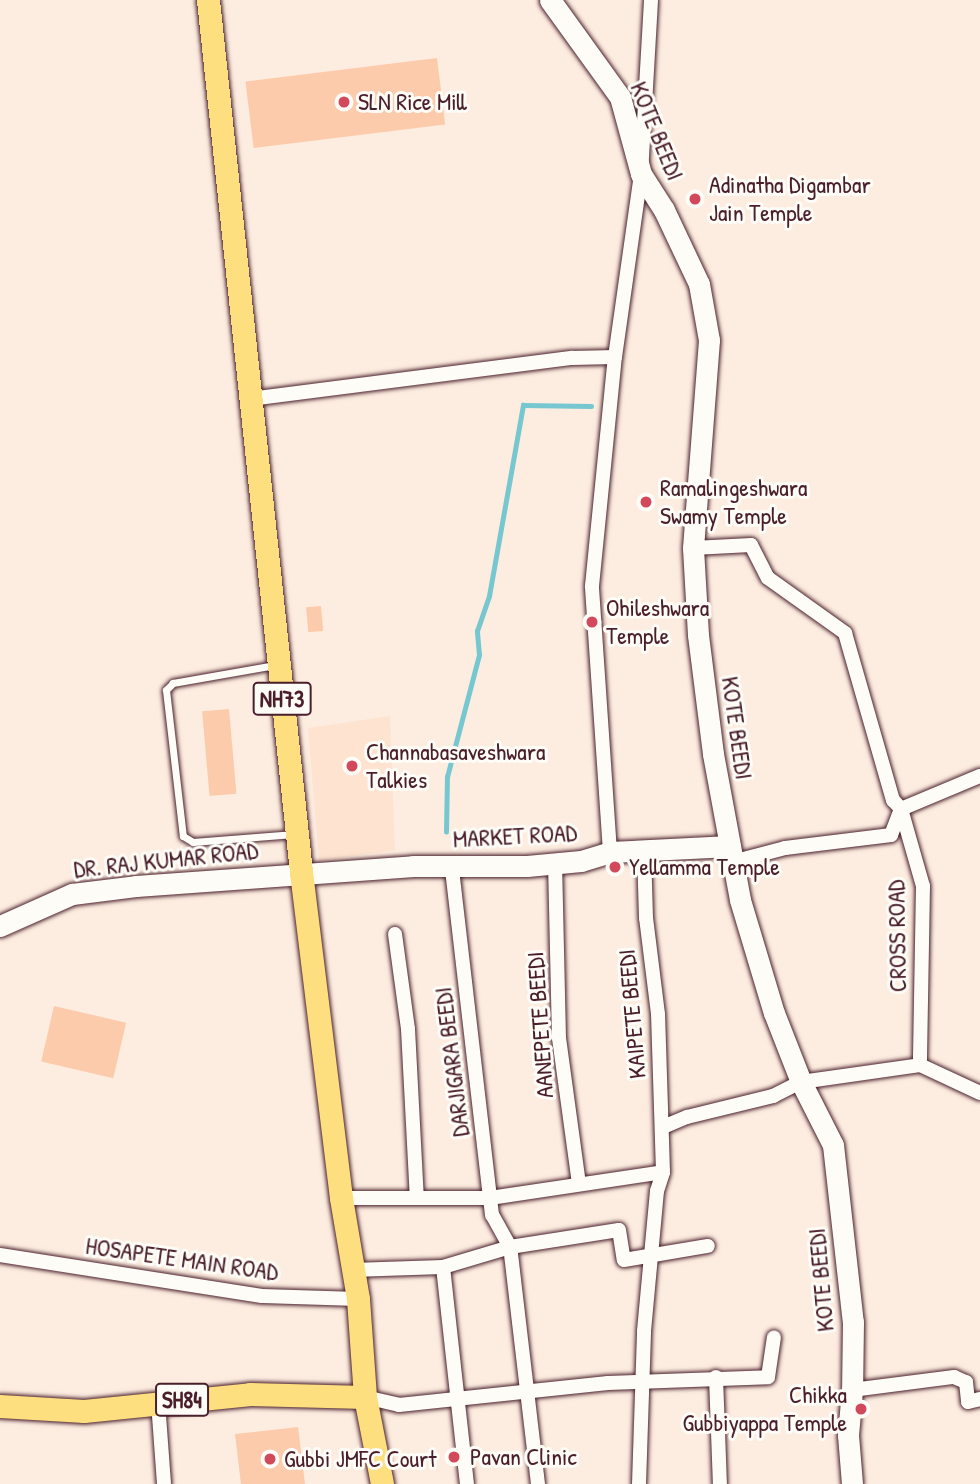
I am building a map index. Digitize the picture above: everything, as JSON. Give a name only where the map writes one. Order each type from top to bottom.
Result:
[{"type":"main road","name":"NH73","points":[[208,0],[301,872],[341,1198],[358,1299],[365,1397]]},
{"type":"main road","name":"SH84","points":[[0,1406],[84,1411],[250,1394],[365,1397]]},
{"type":"main road","points":[[365,1397],[382,1484]]},
{"type":"street","name":"KOTE BEEDI","points":[[550,0],[620,97],[641,174],[664,210],[699,284],[709,340],[693,548],[698,635],[713,754],[740,900],[774,1013],[801,1082],[833,1145],[853,1322],[848,1435],[852,1484]]},
{"type":"street","points":[[610,852],[592,586],[615,358],[641,174],[651,0]]},
{"type":"street","points":[[250,399],[572,358],[615,358]]},
{"type":"street","name":"CROSS ROAD","points":[[693,548],[751,545],[768,578],[845,633],[893,800],[901,809],[923,886],[920,1065]]},
{"type":"street","points":[[731,854],[891,835],[901,809],[980,776]]},
{"type":"street","name":"MARKET ROAD","points":[[301,872],[413,866],[527,866],[581,861],[610,852],[731,854]]},
{"type":"street","name":"KAIPETE BEEDI","points":[[639,1484],[651,1254],[657,1191],[663,1172],[658,1014],[646,918],[644,852]]},
{"type":"street","name":"AANEPETE BEEDI","points":[[555,862],[559,1038],[579,1184]]},
{"type":"street","name":"DARJIGARA BEEDI","points":[[452,867],[477,1107],[492,1215],[510,1247]]},
{"type":"street","name":"DR. RAJ KUMAR ROAD","points":[[0,926],[72,894],[301,872]]},
{"type":"street","points":[[395,934],[408,1029],[417,1198]]},
{"type":"street","points":[[663,1127],[687,1117],[774,1096],[801,1082],[920,1065],[980,1093]]},
{"type":"street","points":[[341,1198],[491,1198],[663,1172]]},
{"type":"street","points":[[352,1270],[443,1267],[510,1247],[619,1230],[624,1260],[708,1246]]},
{"type":"street","points":[[510,1247],[538,1484]]},
{"type":"street","name":"HOSAPETE MAIN ROAD","points":[[0,1255],[262,1296],[358,1299]]},
{"type":"street","points":[[443,1267],[467,1484]]},
{"type":"street","points":[[365,1397],[399,1405],[525,1391],[716,1377],[768,1377],[774,1337]]},
{"type":"street","points":[[716,1377],[720,1484]]},
{"type":"street","points":[[852,1390],[954,1377],[966,1382],[968,1402],[980,1399]]},
{"type":"street","points":[[159,1402],[163,1484]]},
{"type":"lane","points":[[279,664],[173,683],[166,690],[183,836],[193,842],[297,834]]},
{"type":"shaded area","name":"Channabasaveshwara Talkies","points":[[390,716],[395,850],[319,861],[308,728]]},
{"type":"building","name":"SLN Rice Mill","points":[[437,58],[445,125],[254,148],[245,82]]},
{"type":"building","points":[[321,606],[323,631],[308,632],[306,607]]},
{"type":"building","points":[[229,709],[236,794],[210,796],[202,711]]},
{"type":"building","points":[[54,1006],[126,1023],[113,1078],[41,1062]]},
{"type":"building","name":"Gubbi JMFC Court","points":[[298,1427],[305,1484],[241,1484],[235,1434]]},
{"type":"waterway","points":[[446,832],[447,777],[479,655],[477,631],[489,596],[523,405],[591,406]]},
{"type":"place","name":"SLN Rice Mill","points":[[344,102]]},
{"type":"place","name":"Adinatha Digambar Jain Temple","points":[[695,199]]},
{"type":"place","name":"Ramalingeshwara Swamy Temple","points":[[646,502]]},
{"type":"place","name":"Ohileshwara Temple","points":[[592,622]]},
{"type":"place","name":"Channabasaveshwara Talkies","points":[[352,766]]},
{"type":"place","name":"Yellamma Temple","points":[[615,867]]},
{"type":"place","name":"Chikka Gubbiyappa Temple","points":[[861,1409]]},
{"type":"place","name":"Pavan Clinic","points":[[454,1457]]},
{"type":"place","name":"Gubbi JMFC Court","points":[[270,1459]]}]
